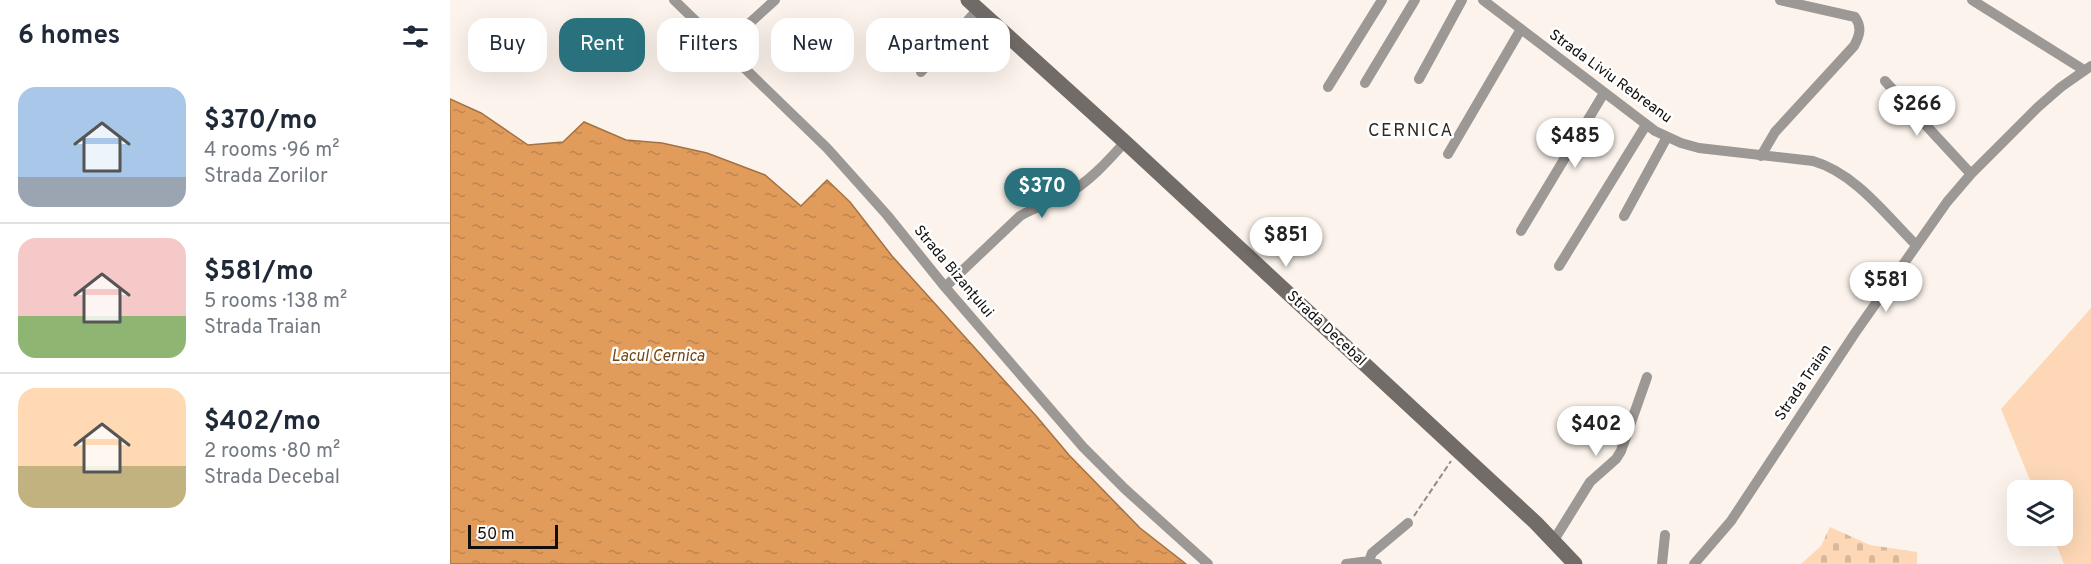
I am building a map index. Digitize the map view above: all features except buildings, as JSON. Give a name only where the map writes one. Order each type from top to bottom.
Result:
[{"type":"main road","name":"Strada Decebal","points":[[973,4],[1554,540],[1575,564]]},
{"type":"street","name":"Strada Bizanțului","points":[[674,0],[692,18]]},
{"type":"street","points":[[755,18],[775,0]]},
{"type":"street","points":[[1328,87],[1382,0]]},
{"type":"street","points":[[1365,83],[1415,0]]},
{"type":"street","points":[[1419,80],[1462,0]]},
{"type":"street","name":"Strada Liviu Rebreanu","points":[[1483,0],[1646,125],[1667,137],[1699,148],[1813,161],[1837,170],[1916,245]]},
{"type":"street","points":[[1761,156],[1775,132],[1854,46],[1860,28],[1855,17],[1780,0]]},
{"type":"street","points":[[1972,0],[2088,68]]},
{"type":"street","points":[[962,18],[973,4]]},
{"type":"street","points":[[1448,154],[1521,29]]},
{"type":"street","name":"Strada Traian","points":[[1694,564],[1731,521],[1947,202],[1971,174],[2038,107],[2088,68]]},
{"type":"street","name":"Strada Bizanțului","points":[[747,72],[827,148],[887,215],[945,287],[1083,447],[1125,489],[1208,564]]},
{"type":"street","points":[[1885,81],[1971,174]]},
{"type":"street","points":[[1521,231],[1604,93]]},
{"type":"street","points":[[1559,266],[1646,125]]},
{"type":"street","points":[[1624,216],[1667,137]]},
{"type":"street","points":[[945,287],[1020,216],[1034,207],[1065,196],[1105,164],[1125,142]]},
{"type":"street","points":[[1554,540],[1590,482],[1616,459],[1621,451],[1647,377]]},
{"type":"street","points":[[1346,564],[1373,562],[1372,553],[1408,523]]},
{"type":"street","points":[[1662,564],[1665,535]]},
{"type":"path","points":[[1408,523],[1457,450]]},
{"type":"green space","points":[[2091,308],[2091,564],[2064,564],[2057,546],[2073,546],[2073,480],[2030,480],[2001,409]]},
{"type":"green space","points":[[1830,527],[1870,545],[1917,552],[1917,564],[1801,564],[1821,546]]},
{"type":"water","name":"Lacul Cernica","points":[[450,99],[481,113],[528,145],[563,142],[584,122],[626,140],[662,143],[707,153],[765,175],[801,206],[827,180],[850,202],[892,256],[1069,455],[1140,528],[1186,564],[450,564]]},
{"type":"district","name":"CERNICA","points":[[1411,131]]}]
